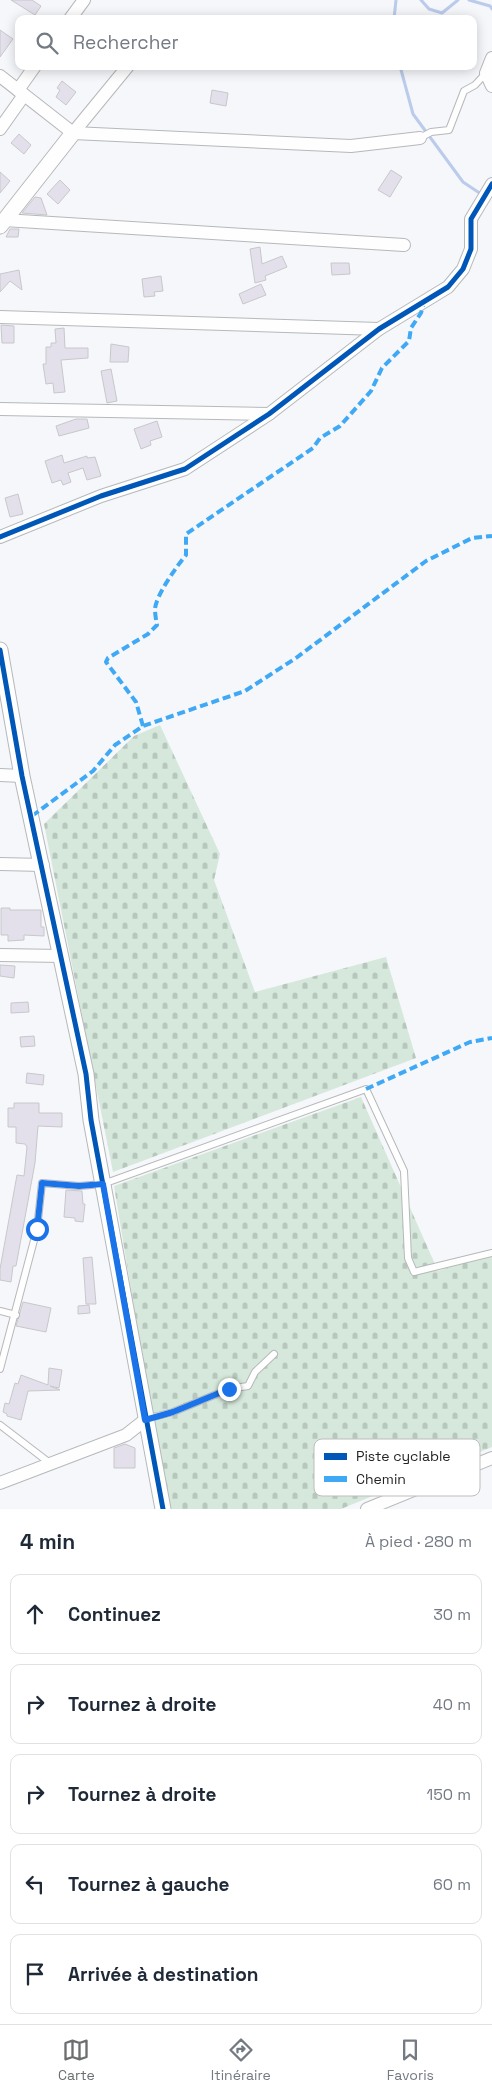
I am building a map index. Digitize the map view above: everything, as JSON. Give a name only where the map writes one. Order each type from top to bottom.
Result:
[{"type":"street","points":[[73,15],[84,0]]},
{"type":"street","points":[[492,58],[486,73],[492,86]]},
{"type":"street","points":[[0,129],[33,70]]},
{"type":"street","points":[[2,223],[125,70]]},
{"type":"street","points":[[0,76],[73,134],[350,146],[425,135]]},
{"type":"street","points":[[0,537],[102,496],[185,469],[268,414],[379,329],[448,287],[463,269],[471,249],[471,219],[492,184]]},
{"type":"street","points":[[2,223],[404,245]]},
{"type":"street","points":[[0,317],[379,329]]},
{"type":"street","points":[[0,409],[268,414]]},
{"type":"street","points":[[0,650],[3,681],[22,776],[86,1074],[91,1120],[145,1420],[163,1509]]},
{"type":"street","points":[[0,775],[22,776]]},
{"type":"street","points":[[0,864],[42,865]]},
{"type":"street","points":[[0,955],[62,956]]},
{"type":"street","points":[[0,1483],[126,1435],[145,1420]]},
{"type":"street","points":[[480,1463],[492,1458]]},
{"type":"street","points":[[367,1509],[403,1496]]},
{"type":"street","points":[[402,1509],[407,1496]]},
{"type":"lane","points":[[425,135],[449,130],[464,91],[475,85],[486,73]]},
{"type":"lane","points":[[0,1369],[16,1315],[37,1229],[42,1183],[79,1186],[103,1184],[366,1089],[404,1171],[408,1258],[414,1272],[492,1254]]},
{"type":"lane","points":[[0,1312],[16,1315]]},
{"type":"lane","points":[[145,1420],[173,1412],[229,1389],[248,1386],[255,1372],[274,1354]]},
{"type":"lane","points":[[0,1425],[51,1464]]},
{"type":"green space","points":[[160,725],[220,854],[214,880],[255,992],[386,957],[416,1058],[113,1172],[44,824],[134,736]]},
{"type":"green space","points":[[361,1097],[438,1271],[492,1253],[492,1447],[480,1452],[480,1439],[314,1439],[314,1496],[373,1496],[341,1509],[167,1509],[114,1186]]},
{"type":"building","points":[[11,0],[32,0],[41,6],[35,15]]},
{"type":"building","points":[[0,30],[13,39],[0,57]]},
{"type":"building","points":[[62,81],[76,92],[66,105],[56,97],[60,90],[57,88]]},
{"type":"building","points":[[212,90],[228,93],[226,106],[210,103]]},
{"type":"building","points":[[19,134],[31,145],[24,154],[11,143]]},
{"type":"building","points":[[391,170],[402,177],[390,197],[378,190]]},
{"type":"building","points":[[0,172],[10,181],[0,193]]},
{"type":"building","points":[[60,180],[70,190],[58,204],[47,194]]},
{"type":"building","points":[[35,197],[41,198],[47,215],[22,213]]},
{"type":"building","points":[[10,229],[19,229],[18,237],[6,237]]},
{"type":"building","points":[[260,247],[262,264],[282,256],[287,267],[265,276],[266,280],[255,283],[250,249]]},
{"type":"building","points":[[331,263],[349,263],[350,274],[332,275]]},
{"type":"building","points":[[19,270],[22,290],[10,281],[0,292],[0,274]]},
{"type":"building","points":[[161,276],[163,291],[154,292],[155,296],[144,297],[142,279]]},
{"type":"building","points":[[261,284],[266,295],[243,304],[239,294]]},
{"type":"building","points":[[1,325],[14,326],[14,343],[2,343]]},
{"type":"building","points":[[64,328],[65,348],[88,348],[88,358],[61,360],[65,392],[54,393],[53,383],[46,384],[43,364],[46,364],[46,347],[51,347],[51,343],[56,343],[55,329]]},
{"type":"building","points":[[111,344],[129,347],[128,362],[110,362]]},
{"type":"building","points":[[111,369],[117,401],[107,403],[101,371]]},
{"type":"building","points":[[76,419],[87,419],[89,428],[59,436],[56,426]]},
{"type":"building","points":[[157,421],[162,437],[150,441],[151,445],[141,449],[134,429]]},
{"type":"building","points":[[62,455],[64,463],[87,456],[87,458],[95,457],[101,476],[87,480],[83,468],[68,473],[71,482],[63,485],[61,480],[52,483],[45,461]]},
{"type":"building","points":[[18,494],[23,514],[10,517],[5,498]]},
{"type":"building","points":[[1,908],[10,908],[10,910],[41,910],[41,927],[44,927],[44,936],[24,935],[24,940],[8,941],[8,935],[1,935]]},
{"type":"building","points":[[0,965],[15,966],[14,978],[0,976]]},
{"type":"building","points":[[28,1002],[29,1012],[11,1013],[11,1003]]},
{"type":"building","points":[[34,1036],[35,1046],[21,1047],[20,1037]]},
{"type":"building","points":[[27,1073],[44,1075],[43,1085],[26,1083]]},
{"type":"building","points":[[14,1103],[39,1103],[39,1113],[62,1113],[62,1127],[38,1126],[35,1163],[16,1266],[13,1266],[11,1282],[0,1280],[0,1269],[17,1175],[24,1176],[27,1147],[25,1144],[16,1143],[16,1127],[8,1127],[8,1108],[14,1108]]},
{"type":"building","points":[[66,1190],[82,1191],[83,1204],[85,1204],[83,1222],[75,1221],[75,1218],[64,1217]]},
{"type":"building","points":[[92,1257],[96,1304],[86,1304],[83,1258]]},
{"type":"building","points":[[23,1302],[51,1308],[46,1332],[16,1326]]},
{"type":"building","points":[[89,1305],[90,1313],[78,1314],[78,1306]]},
{"type":"building","points":[[49,1368],[62,1370],[59,1388],[50,1386],[60,1390],[28,1391],[21,1420],[7,1416],[3,1412],[5,1403],[9,1404],[15,1383],[18,1384],[21,1375],[48,1385]]},
{"type":"building","points":[[125,1444],[135,1448],[135,1468],[114,1468],[114,1448]]},
{"type":"waterway","points":[[394,15],[396,0]]},
{"type":"waterway","points":[[421,0],[429,9],[442,13],[458,0]]},
{"type":"waterway","points":[[469,0],[490,6],[492,9]]},
{"type":"waterway","points":[[401,70],[413,114],[463,182],[481,194]]},
{"type":"marked path","points":[[143,726],[136,702],[106,662],[108,658],[148,634],[157,625],[156,603],[186,555],[186,534],[313,448],[320,438],[340,426],[371,391],[382,368],[409,341],[411,328],[421,313],[424,302]]},
{"type":"marked path","points":[[32,816],[93,771],[115,745],[143,726],[245,691],[296,658],[426,561],[472,538],[492,536]]},
{"type":"marked path","points":[[366,1089],[470,1042],[492,1038]]},
{"type":"cycle path","points":[[0,537],[101,496],[185,469],[269,414],[379,329],[448,287],[463,269],[471,249],[471,219],[492,184]]},
{"type":"cycle path","points":[[0,650],[22,776],[86,1074],[91,1120],[163,1509]]},
{"type":"route","points":[[37,1229],[42,1183],[79,1186],[103,1184],[145,1420],[173,1412],[229,1389]]}]
